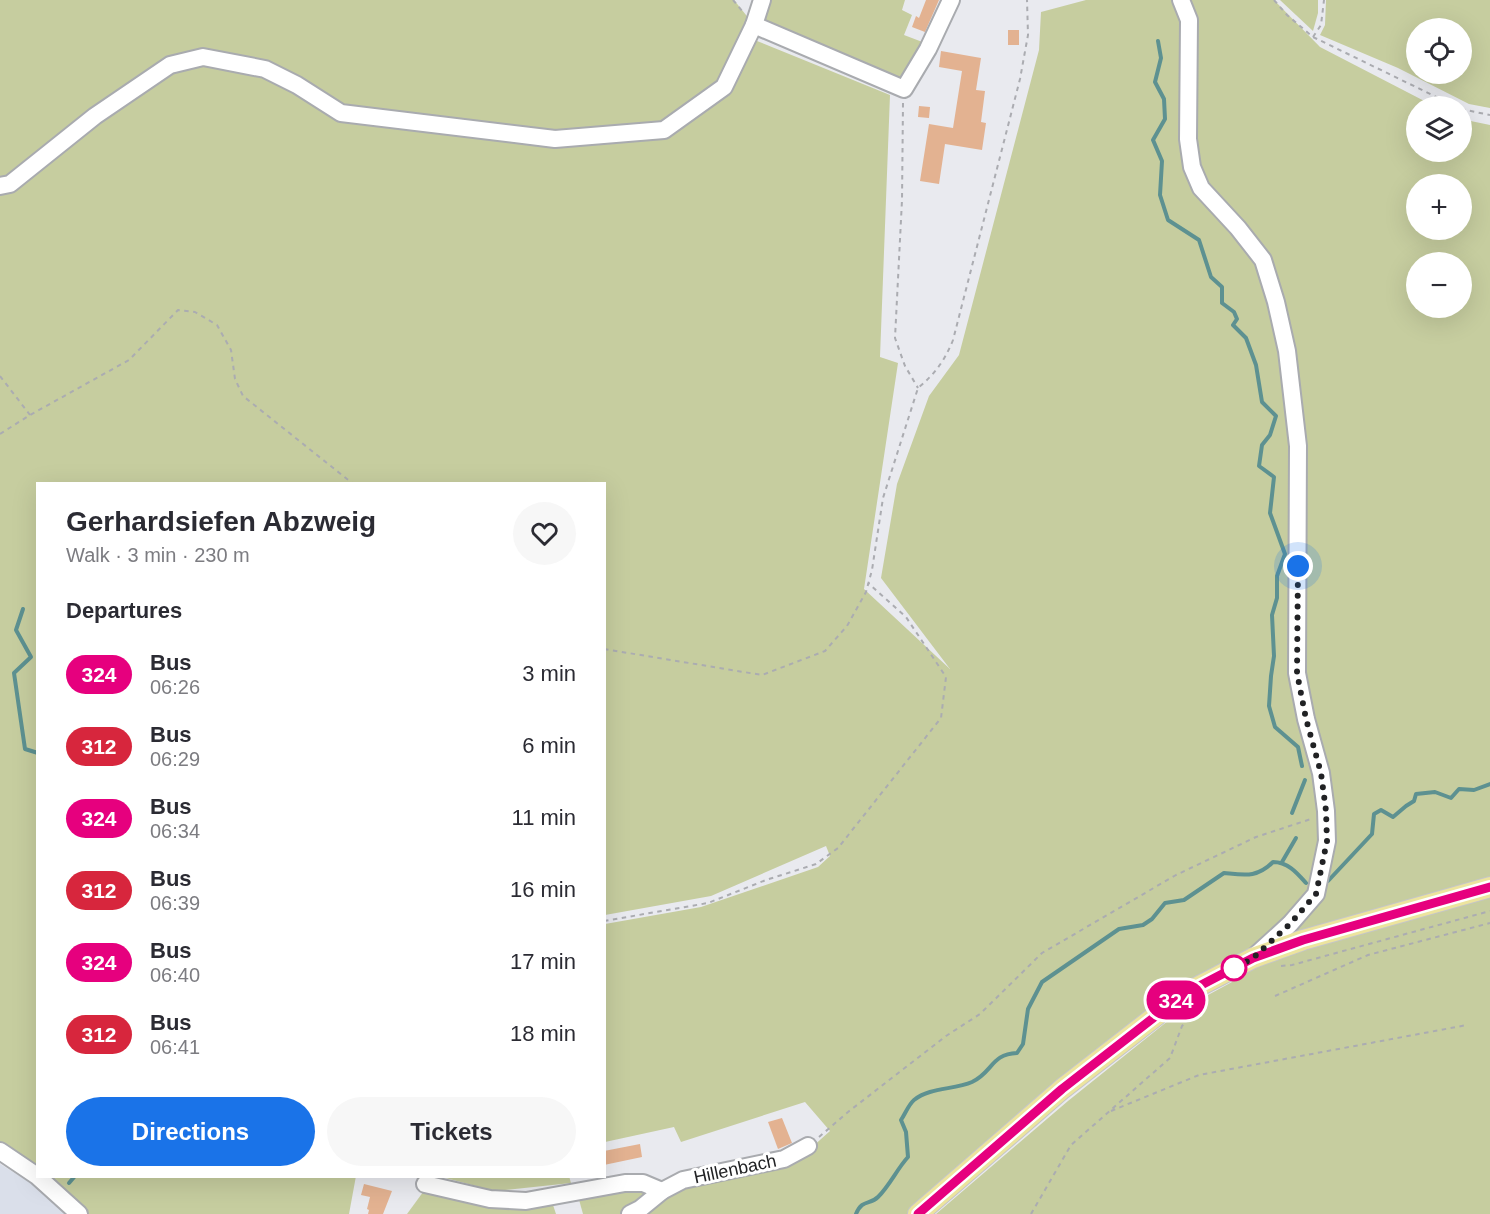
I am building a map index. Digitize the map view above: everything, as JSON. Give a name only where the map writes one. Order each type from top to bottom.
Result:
[{"type":"main road","points":[[918,1214],[1062,1089],[1184,994],[1253,958],[1303,940],[1490,887]]},
{"type":"street","points":[[0,186],[10,184],[95,116],[171,65],[202,57],[265,69],[341,113],[555,139],[664,130],[724,87],[754,25],[762,0]]},
{"type":"street","points":[[754,25],[904,89],[928,49],[951,0]]},
{"type":"street","points":[[1181,0],[1189,20],[1188,139],[1192,167],[1201,188],[1238,228],[1263,260],[1276,302],[1287,351],[1298,447],[1297,673],[1306,719],[1321,773],[1326,811],[1327,841],[1316,894],[1290,924],[1253,958]]},
{"type":"street","name":"Hillenbach","points":[[630,1214],[662,1191],[683,1180],[784,1159],[808,1146]]},
{"type":"street","points":[[0,1150],[36,1175]]},
{"type":"street","points":[[39,1178],[79,1214]]},
{"type":"street","points":[[425,1184],[490,1199],[526,1201],[625,1183],[643,1183],[662,1191]]},
{"type":"path","points":[[606,650],[762,675],[825,651],[847,626],[866,592],[883,498],[918,388],[931,378],[946,357],[953,340],[1020,79],[1028,35],[1027,0]]},
{"type":"path","points":[[1274,0],[1287,15],[1313,37],[1434,96]]},
{"type":"path","points":[[1313,37],[1321,25],[1324,0]]},
{"type":"path","points":[[904,89],[902,200],[895,338],[905,366],[918,388]]},
{"type":"path","points":[[1472,111],[1490,115]]},
{"type":"path","points":[[0,434],[129,360],[178,310],[195,312],[217,326],[231,350],[235,379],[243,396],[351,482]]},
{"type":"path","points":[[0,376],[30,415]]},
{"type":"path","points":[[606,921],[708,903],[766,880],[816,864],[838,849],[896,777],[941,718],[946,677],[906,617],[868,584]]},
{"type":"path","points":[[808,1146],[946,1036],[980,1014],[1042,953],[1185,870],[1256,837],[1326,811]]},
{"type":"path","points":[[1273,967],[1292,965],[1490,911]]},
{"type":"path","points":[[1275,996],[1368,956],[1490,923]]},
{"type":"path","points":[[1031,1214],[1071,1145],[1170,1058],[1182,1026],[1207,1002]]},
{"type":"path","points":[[1111,1110],[1199,1075],[1467,1025]]},
{"type":"shaded area","points":[[0,1164],[50,1195],[67,1214],[0,1214]]},
{"type":"green space","points":[[0,0],[734,0],[754,25],[752,39],[890,95],[880,357],[898,363],[864,589],[950,669],[881,578],[897,484],[929,396],[959,355],[1039,50],[1041,12],[1086,0],[1274,0],[1320,47],[1415,96],[1406,96],[1406,162],[1472,162],[1472,121],[1490,125],[1490,1214],[936,1214],[1068,1101],[1184,1008],[1232,982],[1224,968],[912,1214],[639,1214],[663,1195],[811,1148],[830,1131],[805,1102],[681,1142],[674,1127],[606,1142],[606,924],[701,907],[818,867],[830,856],[826,846],[711,896],[606,915],[606,482],[36,482],[36,1178],[356,1178],[349,1214],[79,1214],[0,1151]]},
{"type":"green space","points":[[767,0],[905,0],[902,10],[912,15],[904,35],[925,43],[901,86],[761,22]]},
{"type":"green space","points":[[1280,0],[1318,0],[1318,13],[1313,31]]},
{"type":"green space","points":[[1326,0],[1490,0],[1490,108],[1472,105],[1472,96],[1453,96],[1430,84],[1472,84],[1472,18],[1406,18],[1406,72],[1320,35],[1325,25]]},
{"type":"green space","points":[[446,1178],[570,1178],[571,1183],[495,1191]]},
{"type":"green space","points":[[642,1187],[652,1194],[624,1214],[583,1214],[578,1196]]},
{"type":"green space","points":[[426,1188],[551,1199],[556,1214],[407,1214]]},
{"type":"building","points":[[926,0],[939,0],[925,32],[912,27],[916,16],[919,18]]},
{"type":"building","points":[[1008,30],[1019,30],[1019,45],[1008,45]]},
{"type":"building","points":[[941,51],[981,58],[976,90],[985,91],[981,122],[986,123],[982,150],[945,144],[939,184],[920,181],[929,124],[953,128],[962,71],[939,67]]},
{"type":"building","points":[[919,106],[930,107],[929,118],[918,117]]},
{"type":"building","points":[[782,1118],[792,1143],[778,1149],[768,1122]]},
{"type":"building","points":[[640,1144],[642,1157],[606,1165],[606,1151]]},
{"type":"building","points":[[364,1184],[392,1191],[383,1214],[368,1214],[370,1197],[361,1195]]},
{"type":"waterway","points":[[1158,41],[1161,58],[1155,82],[1164,99],[1165,119],[1153,140],[1162,161],[1160,195],[1168,220],[1199,240],[1211,277],[1222,287],[1222,303],[1234,312],[1237,319],[1233,325],[1246,338],[1256,365],[1262,402],[1276,416],[1270,435],[1262,445],[1259,466],[1274,477],[1270,513],[1285,554],[1277,576],[1277,598],[1272,615],[1274,656],[1269,706],[1275,727],[1298,747],[1302,766]]},
{"type":"waterway","points":[[23,609],[16,630],[31,657],[14,673],[25,749],[36,752]]},
{"type":"waterway","points":[[1292,813],[1305,780]]},
{"type":"waterway","name":"Hillenbach","points":[[1328,881],[1372,834],[1374,814],[1381,810],[1393,817],[1414,801],[1416,794],[1435,792],[1451,798],[1459,789],[1474,790],[1490,784]]},
{"type":"waterway","points":[[1282,862],[1296,838]]},
{"type":"waterway","name":"Hillenbach","points":[[856,1214],[863,1204],[875,1199],[882,1192],[908,1157],[906,1132],[901,1120],[912,1102],[927,1093],[972,1082],[997,1060],[1008,1054],[1017,1053],[1023,1044],[1028,1009],[1042,982],[1119,929],[1143,925],[1152,919],[1165,903],[1184,900],[1224,873],[1256,873],[1273,862],[1278,862],[1292,869],[1306,883]]},
{"type":"waterway","points":[[69,1183],[73,1178]]},
{"type":"bus line","name":"324","points":[[918,1214],[1062,1089],[1184,994],[1253,958],[1303,940],[1490,887]]},
{"type":"route","points":[[1234,968],[1231,970],[1253,958],[1290,924],[1316,894],[1327,841],[1321,773],[1306,719],[1297,673],[1298,566]]}]
